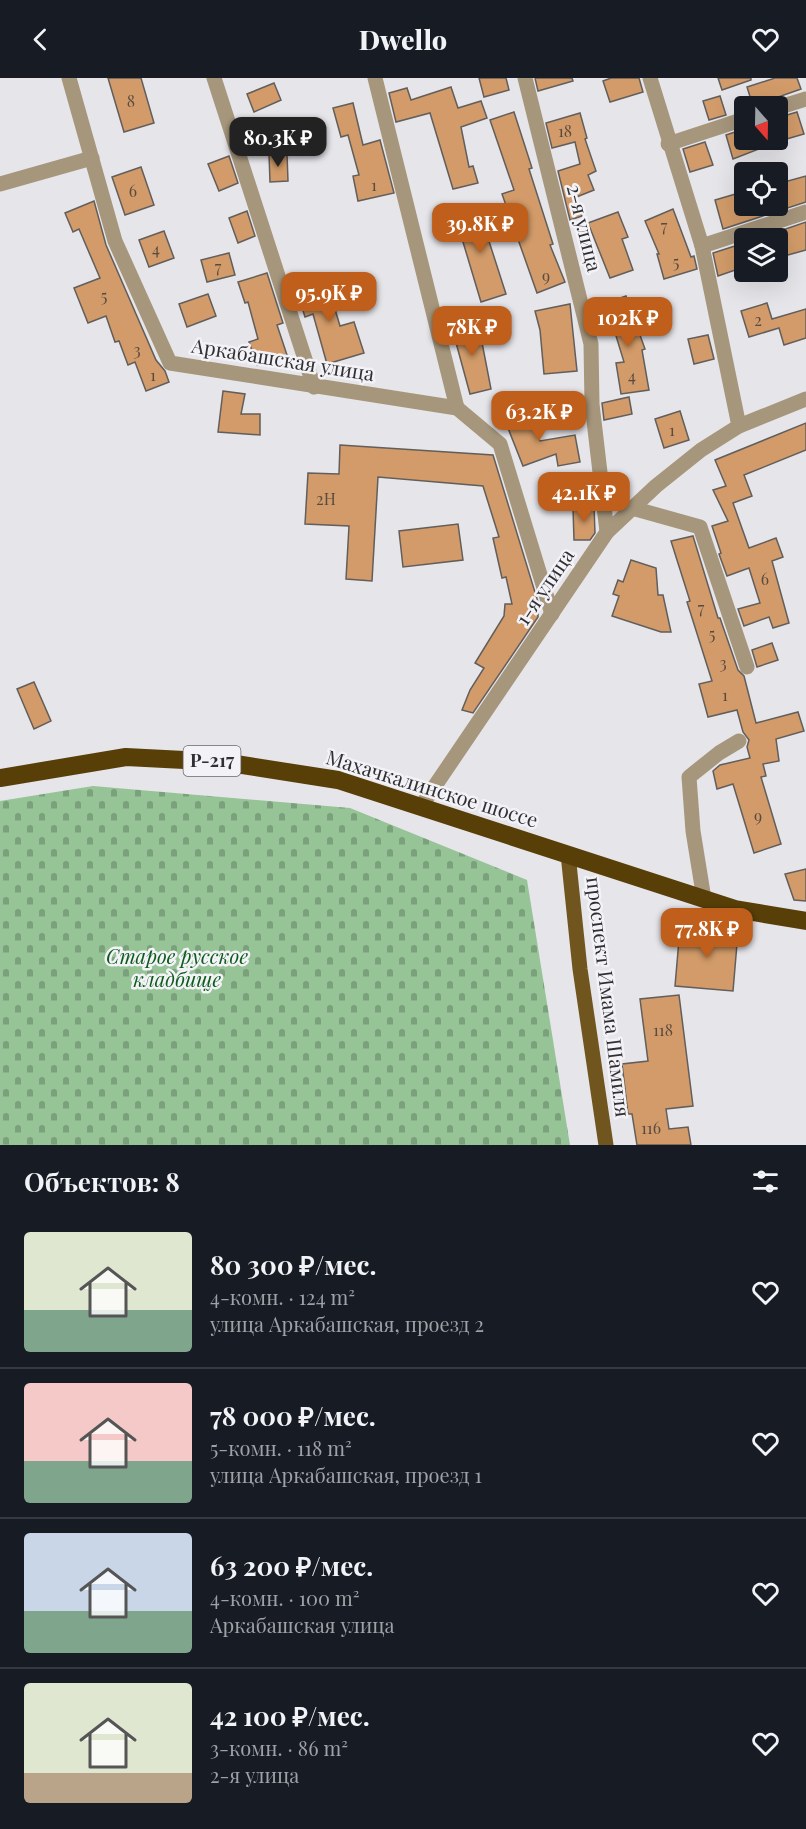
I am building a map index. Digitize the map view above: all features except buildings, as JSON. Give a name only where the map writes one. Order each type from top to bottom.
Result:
[{"type":"highway","name":"Махачкалинское шоссе","points":[[0,778],[126,758],[223,762],[338,780],[422,805],[735,909],[806,921]]},
{"type":"main road","name":"проспект Имама Шамиля","points":[[568,854],[580,969],[606,1145]]},
{"type":"street","name":"Аркабашская улица","points":[[69,78],[115,241],[170,363],[457,408]]},
{"type":"street","points":[[214,78],[314,387]]},
{"type":"street","points":[[375,78],[457,408],[500,444],[552,614]]},
{"type":"street","name":"2-я улица","points":[[525,78],[591,344],[592,404],[607,532]]},
{"type":"street","points":[[650,78],[668,144],[702,246],[739,426]]},
{"type":"street","points":[[788,105],[806,99]]},
{"type":"street","points":[[668,144],[734,122]]},
{"type":"street","points":[[0,184],[92,158]]},
{"type":"street","points":[[702,246],[806,212]]},
{"type":"street","name":"1-я улица","points":[[422,805],[607,532],[701,450],[739,426],[806,399]]},
{"type":"street","points":[[632,508],[700,527],[747,667]]},
{"type":"street","points":[[704,899],[693,831],[689,777],[718,753],[739,741]]},
{"type":"green space","name":"Старое русское кладбище","points":[[93,786],[350,808],[527,880],[570,1145],[0,1145],[0,801]]}]
